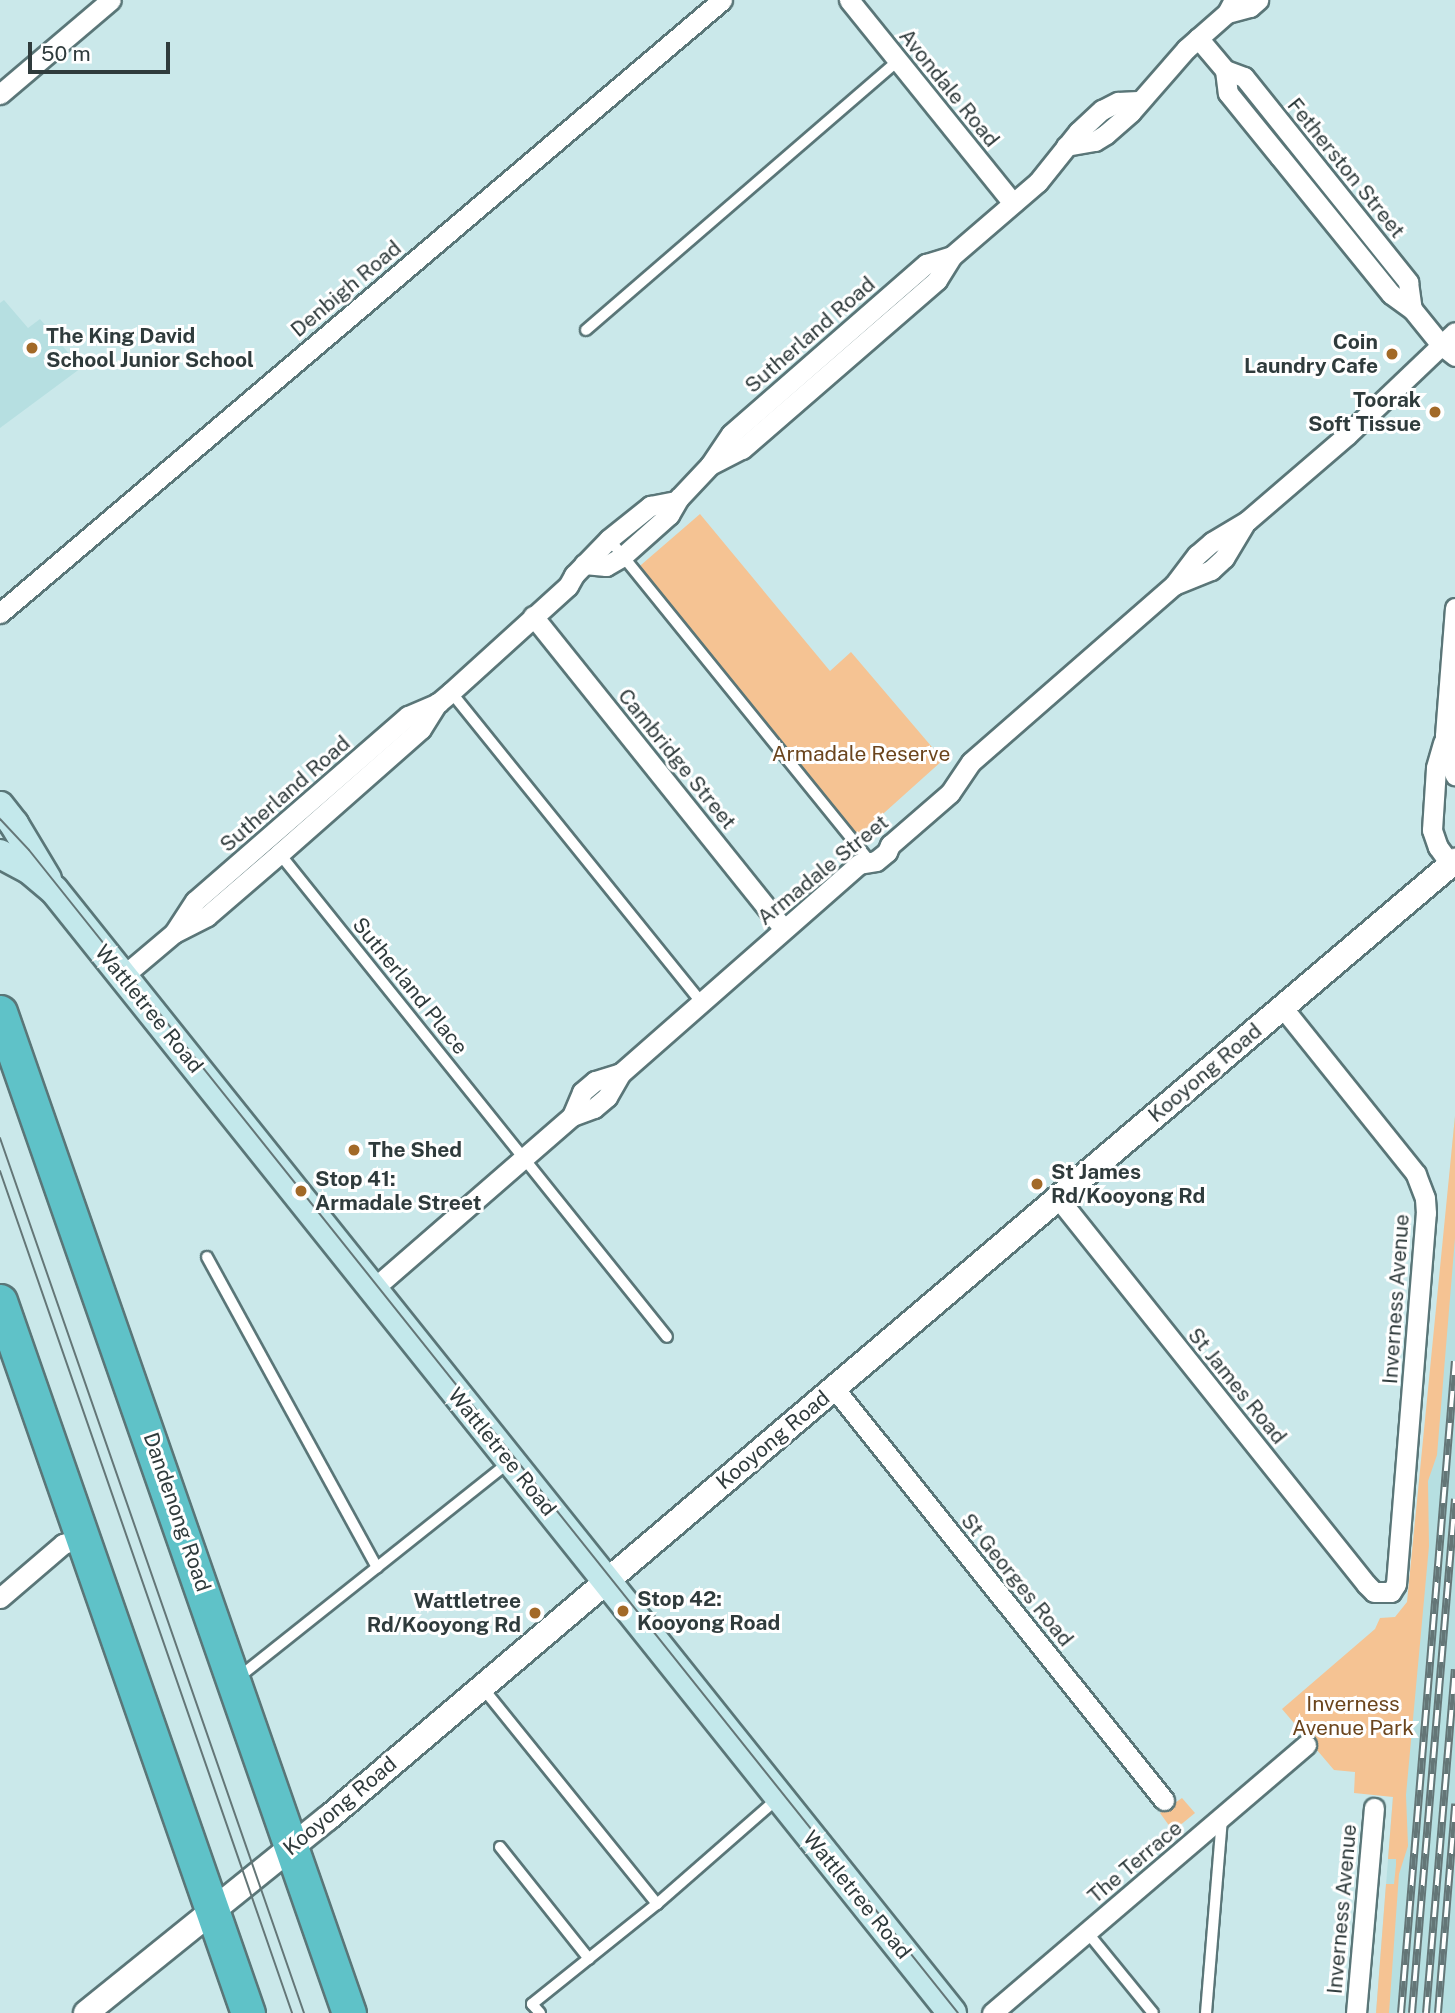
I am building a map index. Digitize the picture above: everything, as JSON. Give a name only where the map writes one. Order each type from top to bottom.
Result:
[{"type":"highway","name":"Dandenong Road","points":[[0,1012],[349,2013]]},
{"type":"highway","points":[[0,1301],[248,2013]]},
{"type":"main road","name":"Wattletree Road","points":[[0,806],[54,890],[952,2013]]},
{"type":"main road","name":"Wattletree Road","points":[[0,854],[36,874],[54,890]]},
{"type":"street","name":"Denbigh Road","points":[[0,613],[722,0]]},
{"type":"street","name":"Avondale Road","points":[[849,0],[1013,203]]},
{"type":"street","name":"Sutherland Road","points":[[584,564],[606,566],[623,556],[666,518],[676,502],[710,465],[742,449],[937,280],[953,256],[1038,182],[1066,146],[1101,138],[1131,112],[1138,101],[1231,6],[1250,7],[1258,0]]},
{"type":"street","points":[[0,94],[99,4]]},
{"type":"street","name":"Fetherston Street","points":[[1198,38],[1225,70],[1244,77],[1408,282],[1412,309]]},
{"type":"street","name":"Fetherston Street","points":[[1225,70],[1228,93],[1391,294],[1412,309],[1450,344],[1446,362],[1455,372]]},
{"type":"street","points":[[1280,157],[1297,144]]},
{"type":"street","points":[[1293,173],[1310,160]]},
{"type":"street","points":[[1344,235],[1360,223]]},
{"type":"street","name":"Armadale Street","points":[[373,1289],[572,1116],[594,1108],[607,1097],[621,1073],[859,864],[871,862],[887,852],[891,845],[950,793],[971,762],[1174,585],[1211,570],[1224,558],[1247,521],[1450,344]]},
{"type":"street","name":"Sutherland Road","points":[[123,976],[174,933],[195,901],[273,846],[408,716],[444,697],[568,586],[584,564],[609,539],[650,506],[676,502]]},
{"type":"street","points":[[1453,863],[1438,847],[1432,830],[1436,768],[1445,736],[1455,608]]},
{"type":"street","name":"Cambridge Street","points":[[533,617],[784,929]]},
{"type":"street","points":[[1445,736],[1449,764],[1455,775]]},
{"type":"street","name":"Kooyong Road","points":[[86,2013],[292,1847],[1453,863]]},
{"type":"street","name":"Inverness Avenue","points":[[1283,1008],[1411,1166],[1425,1198],[1426,1213],[1396,1584],[1386,1594]]},
{"type":"street","name":"St James Road","points":[[1058,1198],[1366,1584],[1374,1592],[1386,1594]]},
{"type":"street","name":"St Georges Road","points":[[834,1388],[1164,1800]]},
{"type":"street","points":[[0,1598],[63,1544],[83,1537]]},
{"type":"street","name":"The Terrace","points":[[992,2013],[1306,1745]]},
{"type":"street","name":"Inverness Avenue","points":[[1356,2013],[1374,1808]]},
{"type":"lane","points":[[586,330],[898,61]]},
{"type":"lane","points":[[609,539],[871,862]]},
{"type":"lane","points":[[444,697],[701,1002]]},
{"type":"lane","name":"Sutherland Place","points":[[273,846],[667,1337]]},
{"type":"lane","points":[[207,1257],[377,1568]]},
{"type":"lane","points":[[235,1680],[509,1461]]},
{"type":"lane","points":[[482,1687],[657,1904]]},
{"type":"lane","points":[[540,2013],[533,2004],[657,1904],[779,1798]]},
{"type":"lane","points":[[1206,2013],[1222,1818]]},
{"type":"lane","points":[[500,1847],[589,1959]]},
{"type":"lane","points":[[1087,1932],[1153,2013]]},
{"type":"shaded area","name":"The King David School Junior School","points":[[4,300],[28,328],[40,319],[81,368],[0,428],[0,303]]},
{"type":"shaded area","points":[[1455,1116],[1455,2013],[1376,2013],[1393,1796]]},
{"type":"green space","name":"Armadale Reserve","points":[[700,514],[830,671],[851,652],[943,760],[855,839],[634,571]]},
{"type":"green space","name":"Inverness Avenue Park","points":[[1455,1116],[1455,1238],[1437,1455],[1428,1481],[1429,1546],[1406,1795],[1408,1846],[1399,1874],[1389,2013],[1376,2013],[1386,1884],[1394,1884],[1396,1865],[1396,1859],[1388,1859],[1393,1797],[1354,1793],[1355,1772],[1334,1770],[1282,1709],[1375,1629],[1380,1618],[1395,1617],[1407,1602]]},
{"type":"green space","points":[[1182,1798],[1195,1813],[1173,1831],[1160,1813]]},
{"type":"building","name":"The Shed","points":[[354,1141],[363,1152],[354,1159],[345,1148]]},
{"type":"tram line","points":[[0,819],[29,850],[958,2013]]},
{"type":"tram line","points":[[0,1138],[304,2013]]},
{"type":"tram line","points":[[0,1171],[292,2013]]},
{"type":"railway","points":[[1401,2013],[1455,1361]]},
{"type":"railway","points":[[1412,2013],[1455,1499]]},
{"type":"railway","points":[[1426,2013],[1455,1669]]},
{"type":"railway","points":[[1438,2013],[1455,1804]]},
{"type":"place","name":"The King David School Junior School","points":[[32,348]]},
{"type":"place","name":"Coin Laundry Cafe","points":[[1392,354]]},
{"type":"place","name":"Toorak Soft Tissue","points":[[1435,412]]},
{"type":"place","name":"The Shed","points":[[354,1150]]},
{"type":"place","name":"St James Rd/Kooyong Rd","points":[[1037,1184]]},
{"type":"place","name":"Stop 41: Armadale Street","points":[[301,1191]]},
{"type":"place","name":"Stop 42: Kooyong Road","points":[[623,1611]]},
{"type":"place","name":"Wattletree Rd/Kooyong Rd","points":[[535,1613]]}]
